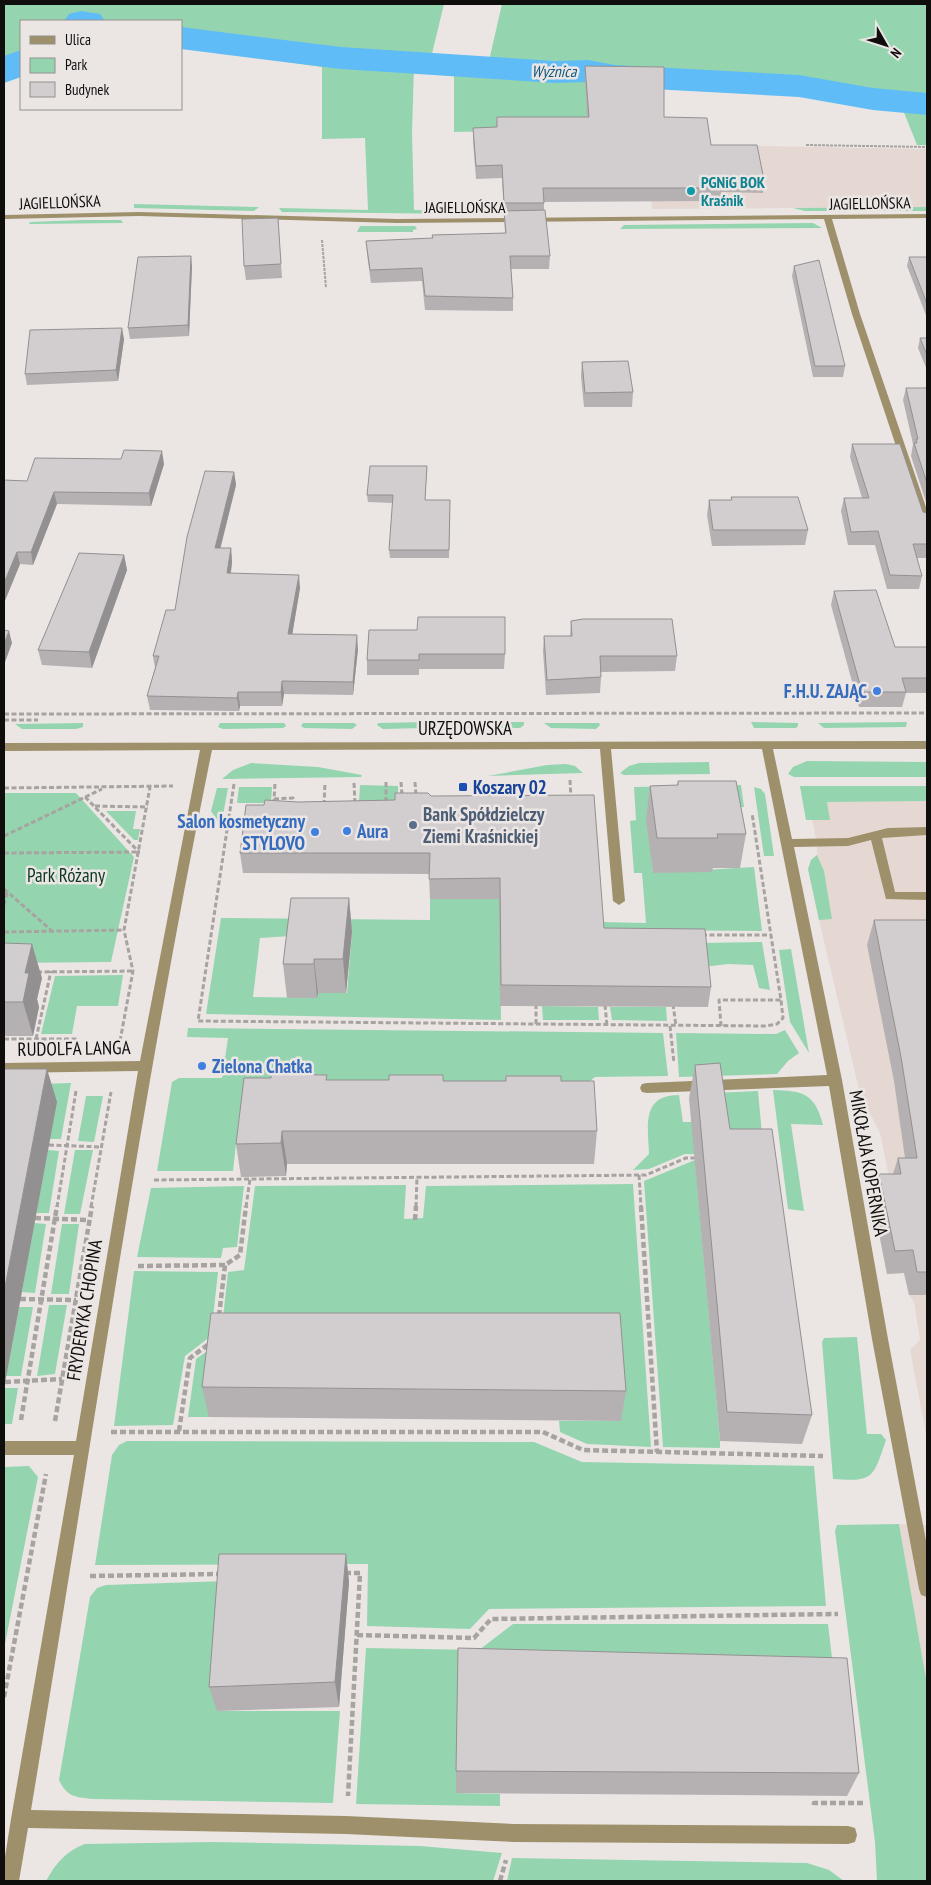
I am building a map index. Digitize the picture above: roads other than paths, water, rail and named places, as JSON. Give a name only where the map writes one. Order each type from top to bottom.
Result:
[{"type":"street","name":"JAGIELLOŃSKA","points":[[4,217],[139,214],[321,220],[927,216]]},
{"type":"street","points":[[827,217],[856,314],[927,524]]},
{"type":"street","points":[[605,745],[619,901]]},
{"type":"street","name":"MIKOŁAJA KOPERNIKA","points":[[768,745],[786,843],[835,1080],[880,1339],[927,1589]]},
{"type":"street","name":"URZĘDOWSKA","points":[[4,747],[927,745]]},
{"type":"street","name":"FRYDERYKA CHOPINA","points":[[10,1881],[62,1576],[111,1266],[146,1066],[207,746]]},
{"type":"street","points":[[786,843],[848,842],[888,832],[927,832]]},
{"type":"street","points":[[876,835],[890,896],[927,896]]},
{"type":"street","name":"RUDOLFA LANGA","points":[[4,1068],[146,1066]]},
{"type":"street","points":[[647,1088],[835,1080]]},
{"type":"street","points":[[4,1448],[51,1448],[84,1441]]},
{"type":"street","points":[[20,1819],[346,1825],[512,1833],[848,1835]]},
{"type":"waterway","name":"Wyżnica","points":[[182,38],[341,58],[555,72],[588,71],[615,76],[799,86],[873,99],[927,104]]},
{"type":"waterway","name":"Wyżnica","points":[[4,72],[20,62]]},
{"type":"place","name":"PGNiG BOK Kraśnik","points":[[691,191]]},
{"type":"place","name":"F.H.U. ZAJĄC","points":[[877,691]]},
{"type":"place","name":"Koszary 02","points":[[463,787]]},
{"type":"place","name":"Bank Spółdzielczy Ziemi Kraśnickiej","points":[[413,825]]},
{"type":"place","name":"Aura","points":[[347,831]]},
{"type":"place","name":"Salon kosmetyczny STYLOVO","points":[[315,832]]},
{"type":"place","name":"Zielona Chatka","points":[[202,1066]]},
{"type":"park label","name":"Park Różany","points":[[66,875]]}]
